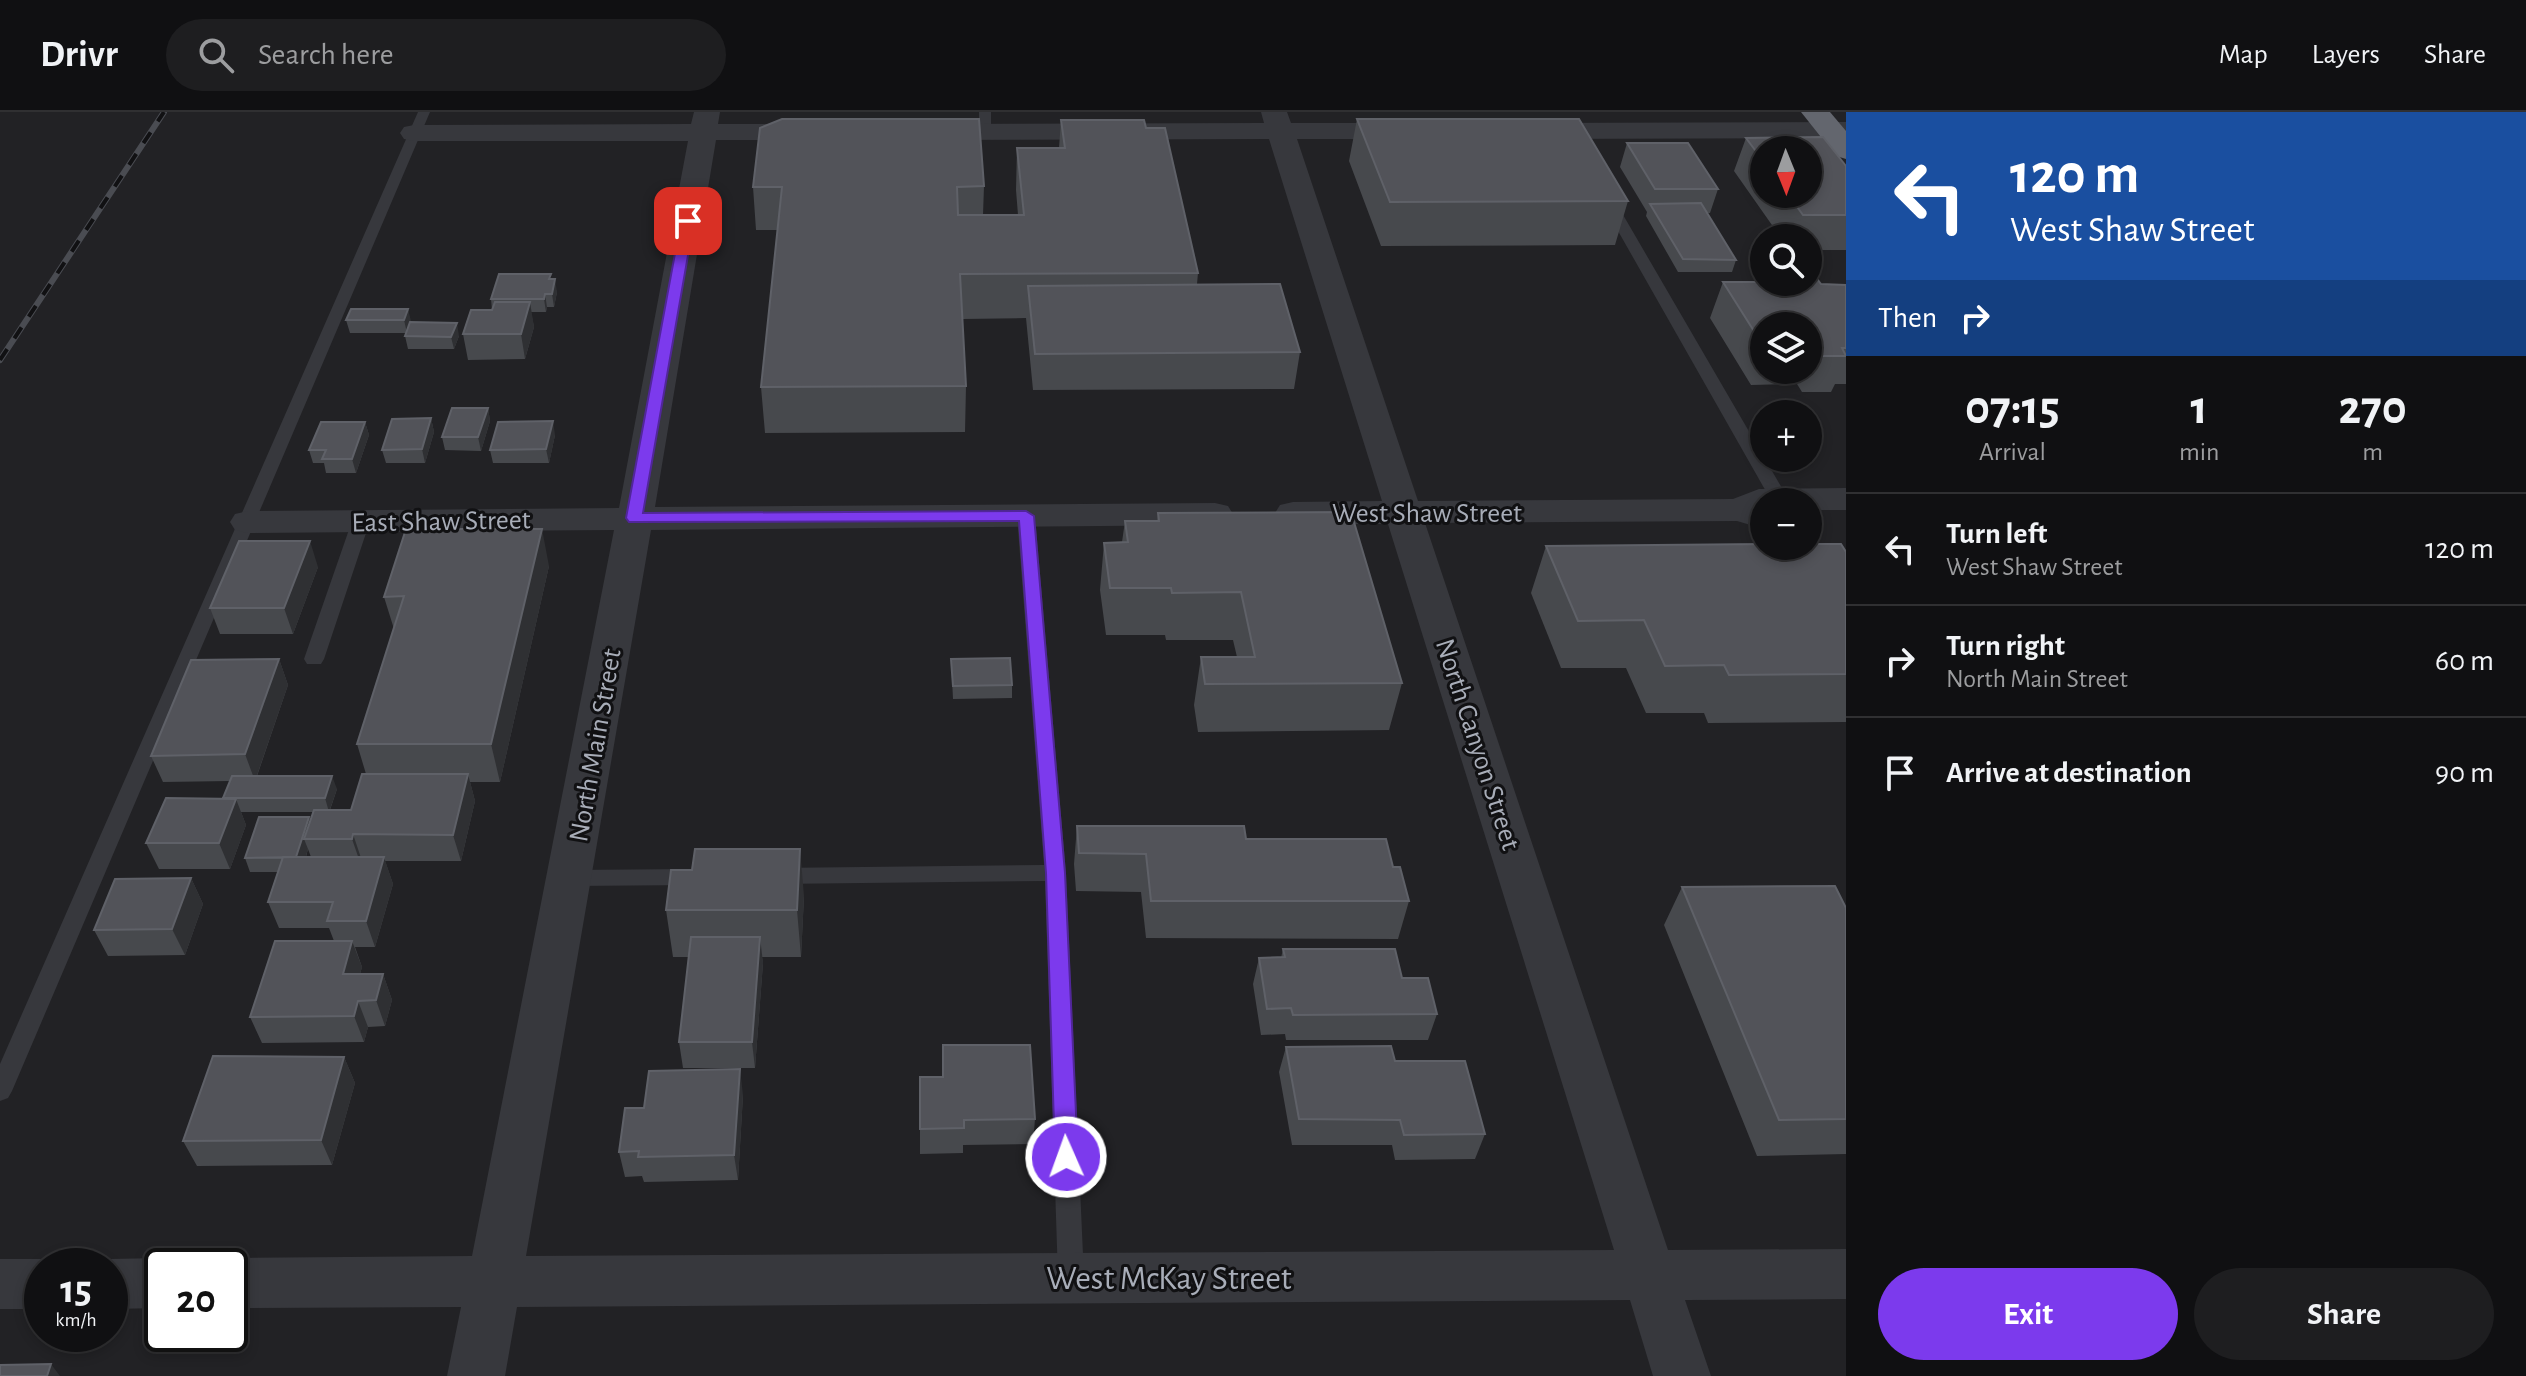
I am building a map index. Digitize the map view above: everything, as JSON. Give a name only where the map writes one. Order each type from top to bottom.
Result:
[{"type":"street","points":[[419,123],[705,122],[845,132]]},
{"type":"street","name":"North Main Street","points":[[476,1376],[571,878],[705,122]]},
{"type":"street","points":[[892,132],[986,122],[1277,122],[1447,131]]},
{"type":"street","name":"North Canyon Street","points":[[1277,122],[1682,1376]]},
{"type":"street","points":[[1508,131],[1572,138],[1834,130]]},
{"type":"street","name":"West Shaw Street","points":[[1822,503],[1846,499]]},
{"type":"street","name":"West Shaw Street","points":[[634,518],[1750,510]]},
{"type":"street","name":"West Shaw Street","points":[[1822,516],[1846,519]]},
{"type":"street","name":"East Shaw Street","points":[[248,522],[634,518]]},
{"type":"street","name":"West McKay Street","points":[[248,1283],[1846,1274]]},
{"type":"street","points":[[0,1284],[24,1284]]},
{"type":"lane","points":[[0,1091],[419,123]]},
{"type":"lane","points":[[1599,186],[1763,488]]},
{"type":"lane","points":[[1026,516],[1055,873],[1071,1277]]},
{"type":"lane","points":[[314,659],[361,521]]},
{"type":"lane","points":[[746,876],[1055,873]]},
{"type":"lane","points":[[571,878],[715,876]]},
{"type":"shaded area","points":[[0,112],[1846,112],[1846,1376],[0,1376]]},
{"type":"building","points":[[782,119],[979,119],[984,186],[957,187],[958,215],[1024,215],[1017,148],[1065,148],[1061,120],[1144,120],[1146,128],[1165,128],[1198,273],[960,274],[966,386],[761,387],[782,187],[753,187],[760,128]]},
{"type":"building","points":[[1357,119],[1579,119],[1628,201],[1390,202]]},
{"type":"building","points":[[1822,137],[1846,166],[1846,215],[1803,215],[1798,208],[1822,208]]},
{"type":"building","points":[[1627,143],[1688,143],[1718,189],[1655,189]]},
{"type":"building","points":[[1701,203],[1736,260],[1683,259],[1650,204]]},
{"type":"building","points":[[499,274],[551,274],[549,279],[555,279],[552,294],[545,294],[544,299],[491,299]]},
{"type":"building","points":[[1723,282],[1750,282],[1750,296],[1822,296],[1822,284],[1846,285],[1846,348],[1842,348],[1846,356],[1822,356],[1822,312],[1750,312],[1750,325]]},
{"type":"building","points":[[1280,284],[1300,352],[1035,354],[1028,286]]},
{"type":"building","points":[[495,302],[530,302],[521,334],[463,334],[471,310],[492,310]]},
{"type":"building","points":[[351,309],[408,309],[404,320],[346,320]]},
{"type":"building","points":[[410,322],[457,323],[451,337],[405,336]]},
{"type":"building","points":[[452,408],[488,408],[478,437],[442,437]]},
{"type":"building","points":[[431,418],[422,449],[382,450],[392,419]]},
{"type":"building","points":[[553,421],[546,449],[490,450],[498,422]]},
{"type":"building","points":[[321,422],[365,422],[352,459],[322,459],[326,450],[309,450]]},
{"type":"building","points":[[1351,512],[1402,683],[1205,684],[1201,657],[1255,657],[1241,592],[1172,593],[1171,588],[1110,588],[1104,543],[1128,542],[1125,521],[1159,521],[1158,513]]},
{"type":"building","points":[[406,529],[542,529],[491,744],[357,744],[404,596],[384,597]]},
{"type":"building","points":[[239,541],[310,541],[284,608],[210,608]]},
{"type":"building","points":[[1750,544],[1750,560],[1822,560],[1822,544],[1841,544],[1846,552],[1846,674],[1729,675],[1724,665],[1665,666],[1644,620],[1578,621],[1546,546]]},
{"type":"building","points":[[1010,658],[1012,685],[953,686],[951,659]]},
{"type":"building","points":[[279,659],[245,754],[151,756],[191,660]]},
{"type":"building","points":[[362,774],[468,774],[453,835],[353,834],[352,839],[304,839],[314,810],[351,810]]},
{"type":"building","points":[[232,776],[332,776],[325,798],[223,798]]},
{"type":"building","points":[[166,798],[236,799],[219,843],[146,843]]},
{"type":"building","points":[[259,817],[309,817],[296,857],[245,858]]},
{"type":"building","points":[[1077,826],[1244,826],[1246,839],[1386,839],[1393,867],[1400,867],[1409,901],[1151,901],[1146,854],[1079,853]]},
{"type":"building","points":[[695,849],[800,849],[797,910],[666,910],[671,870],[692,870]]},
{"type":"building","points":[[283,857],[384,857],[366,921],[327,921],[333,902],[268,902]]},
{"type":"building","points":[[191,878],[172,929],[94,930],[115,879]]},
{"type":"building","points":[[1835,886],[1846,908],[1846,1119],[1779,1120],[1682,887]]},
{"type":"building","points":[[691,937],[760,937],[752,1042],[679,1042]]},
{"type":"building","points":[[275,941],[352,941],[343,974],[383,974],[376,1000],[358,1001],[354,1016],[250,1017]]},
{"type":"building","points":[[1283,949],[1395,949],[1402,978],[1428,978],[1437,1014],[1293,1015],[1291,1008],[1267,1009],[1259,958],[1285,957]]},
{"type":"building","points":[[943,1045],[1030,1045],[1035,1119],[964,1120],[964,1128],[920,1129],[920,1077],[943,1077]]},
{"type":"building","points":[[1391,1046],[1395,1061],[1465,1061],[1485,1134],[1404,1135],[1400,1120],[1299,1119],[1286,1047]]},
{"type":"building","points":[[213,1056],[344,1057],[321,1140],[183,1141]]},
{"type":"building","points":[[740,1069],[734,1155],[638,1157],[639,1151],[619,1152],[625,1108],[644,1108],[649,1071]]},
{"type":"building","points":[[51,1364],[47,1376],[0,1376],[0,1365]]},
{"type":"railway","points":[[0,360],[164,112]]},
{"type":"route","points":[[688,221],[634,518],[1026,516],[1055,873],[1066,1157]]}]
